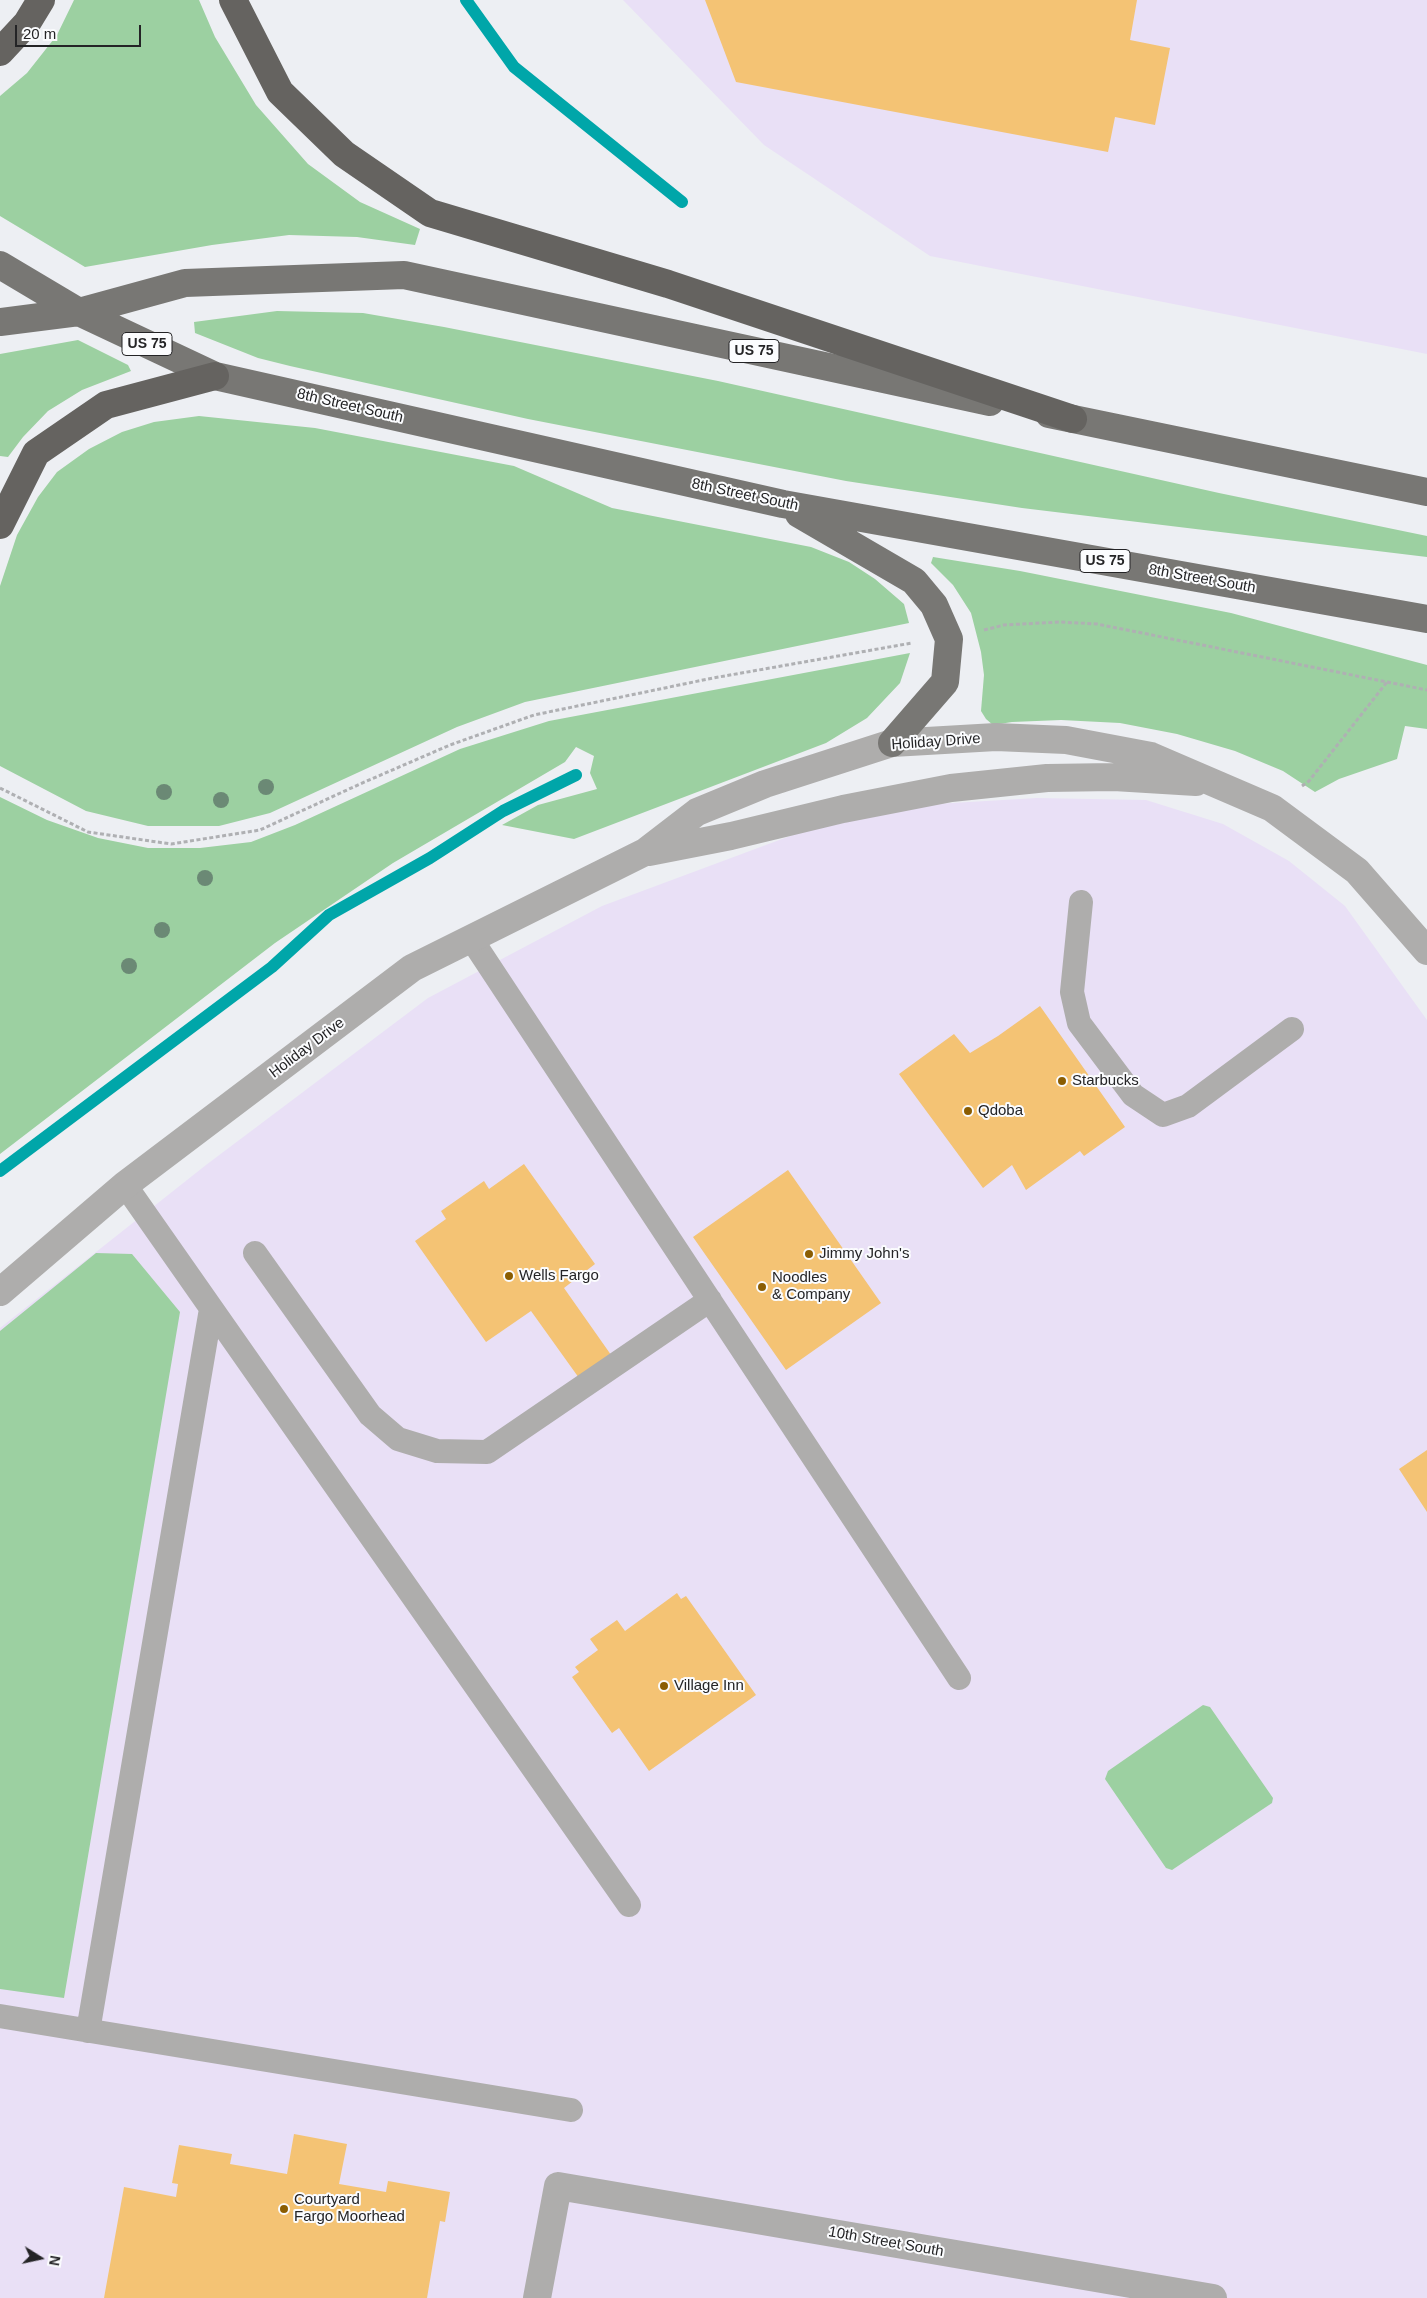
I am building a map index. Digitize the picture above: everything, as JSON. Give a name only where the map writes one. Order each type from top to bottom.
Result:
[{"type":"highway","points":[[0,52],[27,23],[41,0]]},
{"type":"highway","points":[[233,0],[280,92],[344,154],[430,213],[668,284],[1074,419]]},
{"type":"highway","points":[[0,525],[36,453],[106,405],[216,376]]},
{"type":"main road","name":"8th Street South","points":[[0,265],[79,312],[216,376],[783,504],[1427,619]]},
{"type":"main road","name":"US 75","points":[[0,322],[79,312],[185,283],[404,276],[1074,419],[1427,492]]},
{"type":"main road","points":[[783,504],[914,581],[934,606],[949,639],[946,682],[892,743]]},
{"type":"street","name":"Holiday Drive","points":[[0,1292],[125,1185],[412,968],[472,940],[645,852],[697,812],[765,784],[892,743],[996,737],[1066,740],[1151,756],[1272,808],[1357,871],[1427,951]]},
{"type":"street","name":"Holiday Drive","points":[[645,852],[731,836],[843,809],[951,788],[1047,778],[1114,777],[1215,783]]},
{"type":"street","name":"10th Street South","points":[[537,2298],[558,2186],[1213,2298]]},
{"type":"lane","points":[[1081,902],[1072,992],[1079,1022],[1133,1095],[1163,1114],[1188,1106],[1292,1029]]},
{"type":"lane","points":[[472,940],[959,1678]]},
{"type":"lane","points":[[125,1185],[629,1905]]},
{"type":"lane","points":[[255,1253],[370,1415],[398,1439],[437,1451],[487,1452],[710,1300]]},
{"type":"lane","points":[[88,2031],[212,1310]]},
{"type":"lane","points":[[0,2016],[571,2110]]},
{"type":"path","points":[[0,788],[88,832],[171,844],[260,830],[450,745],[534,715],[713,678],[905,643],[949,639],[1004,625],[1060,622],[1097,624],[1427,690]]},
{"type":"path","points":[[1272,808],[1309,781],[1387,682]]},
{"type":"shaded area","points":[[623,0],[1427,0],[1427,354],[930,256],[764,145]]},
{"type":"shaded area","points":[[1037,798],[1146,800],[1223,824],[1289,861],[1345,906],[1427,1020],[1427,2298],[0,2298],[0,1328],[206,1165],[428,998],[602,906],[825,823],[918,805]]},
{"type":"green space","points":[[74,0],[199,0],[215,37],[256,105],[308,164],[360,202],[420,229],[415,245],[357,237],[289,235],[212,245],[85,267],[0,216],[0,96],[27,73],[57,35]]},
{"type":"green space","points":[[277,311],[363,313],[718,381],[1219,493],[1427,536],[1427,557],[1022,508],[846,481],[528,419],[290,366],[258,358],[195,333],[194,322]]},
{"type":"green space","points":[[78,340],[128,365],[131,371],[82,390],[48,411],[23,437],[8,457],[0,456],[0,354]]},
{"type":"green space","points":[[199,416],[315,428],[514,466],[612,508],[811,547],[849,562],[875,579],[904,604],[909,623],[525,702],[457,727],[270,813],[219,826],[148,826],[86,811],[0,766],[0,586],[17,535],[38,497],[57,472],[89,449],[122,432],[154,422]]},
{"type":"green space","points":[[933,557],[1020,571],[1231,613],[1427,665],[1427,729],[1405,726],[1397,759],[1339,779],[1315,792],[1283,771],[1235,751],[1177,734],[1120,723],[1061,720],[1012,722],[993,725],[981,711],[984,675],[981,652],[971,613],[953,585],[931,563]]},
{"type":"green space","points":[[910,653],[900,683],[867,718],[826,743],[574,839],[502,825],[538,805],[597,789],[590,773],[594,756],[576,747],[565,762],[393,863],[275,943],[0,1154],[0,797],[47,820],[98,838],[148,848],[200,848],[251,842],[295,825],[460,749],[549,721]]},
{"type":"green space","points":[[96,1253],[132,1254],[180,1312],[64,1998],[0,1989],[0,1331]]},
{"type":"green space","points":[[1203,1705],[1210,1707],[1273,1798],[1272,1803],[1172,1870],[1166,1868],[1105,1779],[1108,1771]]},
{"type":"building","points":[[705,0],[1137,0],[1130,40],[1170,48],[1155,125],[1115,117],[1108,152],[736,82]]},
{"type":"building","points":[[1040,1006],[1125,1127],[1084,1156],[1080,1151],[1026,1190],[1012,1165],[983,1188],[899,1074],[954,1034],[970,1053]]},
{"type":"building","name":"Wells Fargo","points":[[524,1164],[595,1264],[564,1288],[616,1362],[584,1385],[531,1311],[486,1342],[415,1241],[446,1219],[441,1211],[484,1181],[489,1189]]},
{"type":"building","points":[[788,1170],[881,1303],[786,1370],[693,1237]]},
{"type":"building","points":[[1427,1450],[1427,1512],[1399,1469]]},
{"type":"building","name":"Village Inn","points":[[677,1593],[681,1599],[686,1596],[756,1695],[649,1771],[619,1728],[612,1733],[572,1677],[579,1672],[575,1667],[598,1650],[590,1639],[617,1620],[625,1631]]},
{"type":"building","name":"Courtyard Fargo Moorhead","points":[[294,2134],[347,2144],[339,2184],[386,2192],[388,2181],[450,2192],[445,2222],[440,2221],[427,2298],[104,2298],[124,2187],[176,2197],[178,2184],[172,2183],[179,2145],[232,2154],[230,2164],[287,2174]]},
{"type":"waterway","points":[[466,0],[514,67],[682,202]]},
{"type":"waterway","points":[[0,1171],[272,967],[329,915],[430,858],[503,811],[576,775]]},
{"type":"place","name":"Starbucks","points":[[1062,1081]]},
{"type":"place","name":"Qdoba","points":[[968,1111]]},
{"type":"place","name":"Jimmy John's","points":[[809,1254]]},
{"type":"place","name":"Wells Fargo","points":[[509,1276]]},
{"type":"place","name":"Noodles & Company","points":[[762,1287]]},
{"type":"place","name":"Village Inn","points":[[664,1686]]},
{"type":"place","name":"Courtyard Fargo Moorhead","points":[[284,2209]]}]
